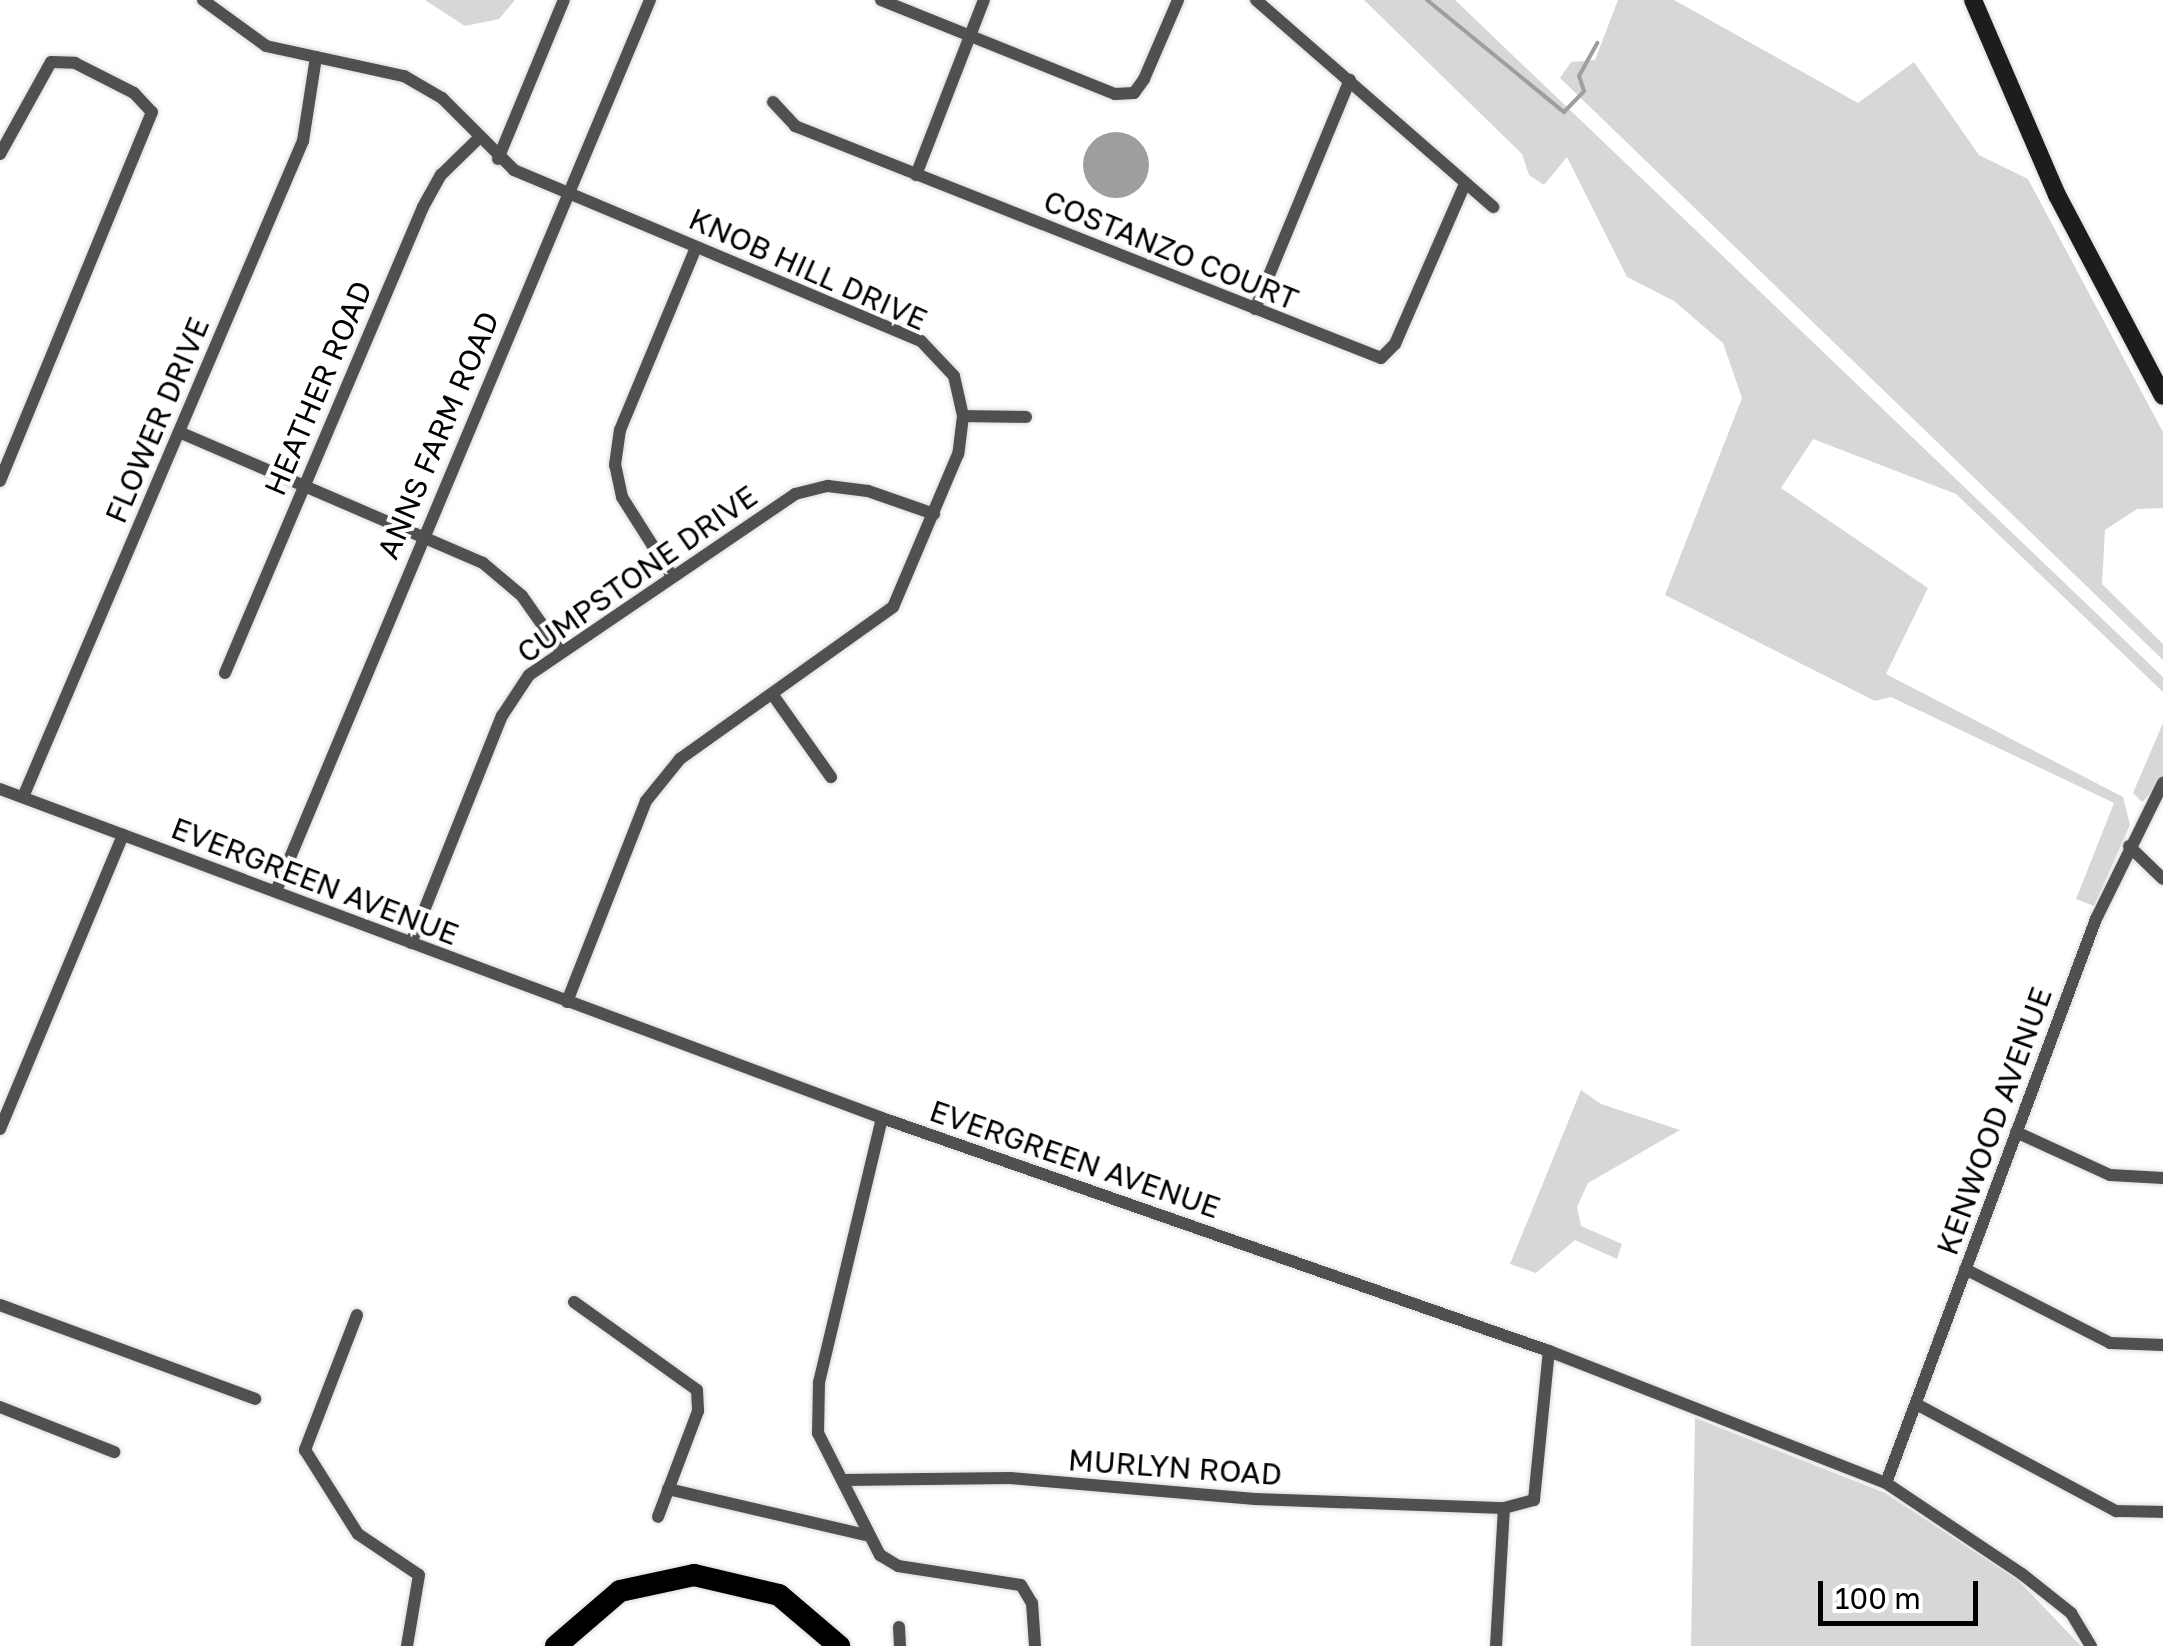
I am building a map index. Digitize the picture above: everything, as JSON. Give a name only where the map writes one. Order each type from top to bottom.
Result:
[{"type":"highway","points":[[556,1646],[620,1592],[694,1574],[774,1592],[840,1646]]},
{"type":"main road","points":[[1973,0],[2057,195],[2163,396]]},
{"type":"street","name":"KNOB HILL DRIVE","points":[[202,0],[266,46],[404,76],[442,98],[498,159],[921,341],[954,376],[963,416]]},
{"type":"street","points":[[498,159],[564,0]]},
{"type":"street","name":"ANNS FARM ROAD","points":[[276,891],[650,0]]},
{"type":"street","points":[[881,0],[969,40],[1115,94],[1134,93],[1178,0]]},
{"type":"street","points":[[916,175],[984,0]]},
{"type":"street","points":[[1256,0],[1350,80],[1464,186],[1493,207]]},
{"type":"street","name":"FLOWER DRIVE","points":[[22,798],[303,141],[316,57]]},
{"type":"street","points":[[0,154],[51,62],[75,63],[134,93],[152,112],[0,481]]},
{"type":"street","points":[[1255,309],[1350,80]]},
{"type":"street","name":"COSTANZO COURT","points":[[773,102],[796,126],[1380,358],[1395,344],[1464,186]]},
{"type":"street","name":"HEATHER ROAD","points":[[225,673],[423,207],[441,175],[480,138]]},
{"type":"street","points":[[670,574],[622,497],[616,466],[620,430],[696,246]]},
{"type":"street","points":[[566,1002],[646,801],[680,760],[775,698],[894,607],[934,514],[963,416],[1026,417]]},
{"type":"street","points":[[178,432],[483,563],[522,596],[560,650]]},
{"type":"street","name":"CUMPSTONE DRIVE","points":[[411,943],[502,716],[529,675],[670,574],[795,494],[828,486],[934,514]]},
{"type":"street","points":[[775,698],[831,777]]},
{"type":"street","name":"KENWOOD AVENUE","points":[[1886,1482],[1918,1405],[2016,1132],[2129,846],[2163,783]]},
{"type":"street","name":"EVERGREEN AVENUE","points":[[0,789],[882,1118],[1549,1351],[1886,1482],[2034,1584],[2070,1614],[2090,1646]]},
{"type":"street","points":[[0,1129],[123,836]]},
{"type":"street","points":[[2129,846],[2163,879]]},
{"type":"street","points":[[882,1118],[816,1403],[818,1433],[866,1535],[898,1566],[1021,1585],[1032,1603],[1035,1646]]},
{"type":"street","points":[[2016,1132],[2110,1175],[2163,1178]]},
{"type":"street","points":[[1965,1269],[2110,1343],[2163,1344]]},
{"type":"street","points":[[574,1302],[697,1390],[700,1405],[658,1517]]},
{"type":"street","points":[[0,1305],[255,1399]]},
{"type":"street","points":[[357,1315],[305,1450],[370,1547],[419,1575],[407,1646]]},
{"type":"street","points":[[1496,1646],[1504,1508],[1534,1500],[1549,1351]]},
{"type":"street","points":[[1918,1405],[2116,1511],[2163,1512]]},
{"type":"street","points":[[0,1407],[114,1452]]},
{"type":"street","name":"MURLYN ROAD","points":[[842,1480],[1010,1478],[1255,1500],[1504,1508]]},
{"type":"street","points":[[668,1490],[866,1535]]},
{"type":"street","points":[[899,1627],[900,1646]]},
{"type":"shaded area","points":[[425,0],[515,0],[499,19],[465,26]]},
{"type":"shaded area","points":[[1364,0],[1455,0],[2163,677],[2163,692],[1956,494],[1813,439],[1781,488],[1928,588],[1886,674],[2123,797],[2130,825],[2094,906],[2076,899],[2114,803],[1891,697],[1875,701],[1665,595],[1742,398],[1723,343],[1674,301],[1627,277],[1567,157],[1544,185],[1529,175],[1522,154]]},
{"type":"shaded area","points":[[1618,0],[1674,0],[1858,103],[1914,62],[1979,155],[2028,179],[2163,432],[2163,508],[2137,509],[2105,530],[2102,584],[2163,644],[2163,660],[1560,78],[1571,62],[1595,60]]},
{"type":"shaded area","points":[[1116,132],[1129,134],[1139,142],[1147,152],[1147,178],[1139,188],[1129,196],[1116,198],[1103,196],[1093,188],[1085,178],[1083,165],[1085,152],[1093,142],[1103,134]]},
{"type":"shaded area","points":[[2163,723],[2163,781],[2142,802],[2133,793]]},
{"type":"shaded area","points":[[1581,1090],[1601,1104],[1680,1130],[1588,1183],[1577,1207],[1581,1226],[1622,1244],[1617,1259],[1575,1240],[1536,1273],[1510,1264]]},
{"type":"shaded area","points":[[1695,1418],[1885,1493],[2018,1580],[2081,1646],[1691,1646]]},
{"type":"waterway","points":[[1427,0],[1564,112],[1584,91],[1579,76],[1597,43]]}]
